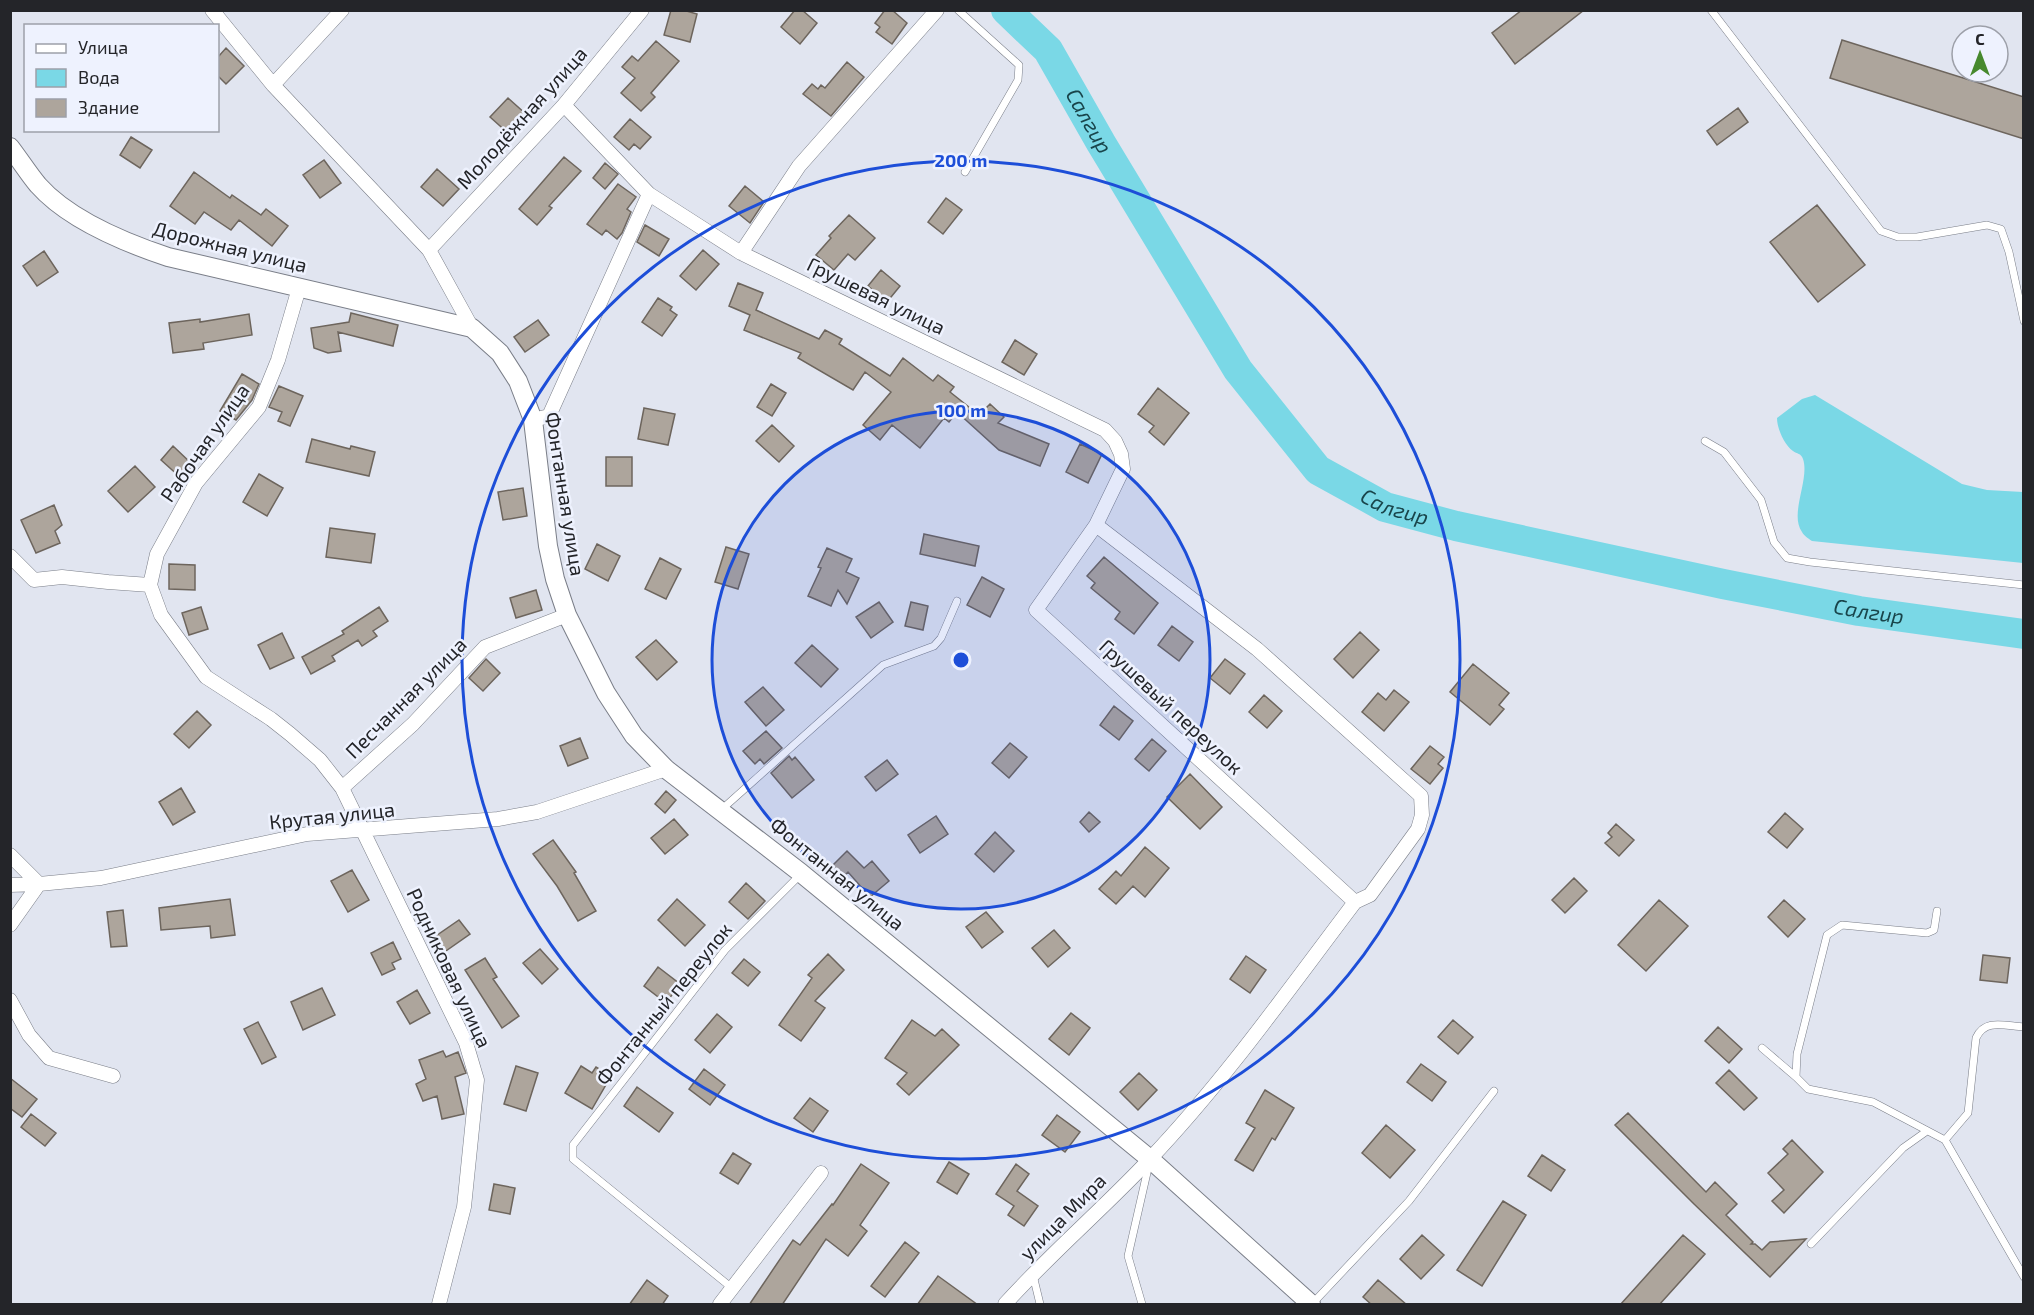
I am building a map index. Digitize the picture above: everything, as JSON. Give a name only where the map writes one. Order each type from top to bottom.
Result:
[{"type":"main road","name":"Дорожная улица","points":[[10,147],[39,186],[62,206],[102,230],[135,246],[168,257],[472,328]]},
{"type":"main road","name":"Фонтанная улица","points":[[472,328],[500,353],[518,381],[533,420],[548,546],[555,579],[567,615],[612,702],[634,736],[666,769],[801,873],[1150,1159],[1312,1305]]},
{"type":"street","name":"Фонтанная улица","points":[[212,10],[273,85],[429,250],[472,328]]},
{"type":"street","points":[[273,85],[342,10]]},
{"type":"street","name":"Молодёжная улица","points":[[429,250],[564,105],[642,10]]},
{"type":"street","points":[[741,253],[799,166],[937,10]]},
{"type":"street","name":"Грушевая улица","points":[[564,105],[649,194],[741,253],[1105,430],[1115,441],[1121,454],[1123,469],[1096,525]]},
{"type":"street","points":[[533,420],[549,416],[649,194]]},
{"type":"street","name":"Рабочая улица","points":[[150,585],[157,554],[196,483],[236,438],[259,407],[278,360],[299,288]]},
{"type":"street","name":"Грушевый переулок","points":[[1096,525],[1036,610],[1355,902]]},
{"type":"street","name":"улица Мира","points":[[1005,1305],[1033,1274],[1150,1159],[1218,1082],[1355,902],[1370,894],[1418,829],[1422,815],[1421,796],[1257,649],[1096,525]]},
{"type":"street","points":[[10,556],[34,580],[62,577],[150,585]]},
{"type":"street","name":"Песчанная улица","points":[[150,585],[161,615],[206,677],[271,718],[320,760],[342,788],[361,831]]},
{"type":"street","name":"Песчанная улица","points":[[342,788],[413,724],[485,647],[567,615]]},
{"type":"street","name":"Крутая улица","points":[[10,885],[101,878],[307,834],[498,819],[537,812],[666,769]]},
{"type":"street","name":"Родниковая улица","points":[[361,831],[466,1043],[477,1080],[464,1207],[439,1305]]},
{"type":"street","points":[[10,855],[39,884],[10,925]]},
{"type":"street","points":[[10,1000],[29,1035],[50,1058],[113,1076]]},
{"type":"street","points":[[720,1305],[821,1173]]},
{"type":"lane","points":[[958,10],[1019,65],[1018,80],[965,172]]},
{"type":"lane","points":[[1711,10],[1881,231],[1898,237],[1917,237],[1987,225],[2001,229],[2009,252],[2024,321]]},
{"type":"lane","points":[[1705,441],[1724,452],[1761,500],[1774,542],[1787,558],[2024,585]]},
{"type":"lane","points":[[721,810],[883,665],[934,646],[941,638],[957,601]]},
{"type":"lane","name":"Фонтанный переулок","points":[[732,1288],[573,1159],[573,1145],[725,950],[801,873]]},
{"type":"lane","points":[[1796,1077],[1797,1054],[1827,935],[1842,925],[1927,933],[1934,930],[1937,911]]},
{"type":"lane","points":[[1945,1140],[1968,1113],[1976,1038],[1980,1030],[1987,1025],[2024,1027]]},
{"type":"lane","points":[[1762,1048],[1808,1089],[1873,1102],[1945,1140],[2024,1276]]},
{"type":"lane","points":[[1312,1305],[1408,1201],[1494,1091]]},
{"type":"lane","points":[[1811,1244],[1903,1148],[1927,1131]]},
{"type":"lane","points":[[1142,1305],[1128,1256],[1150,1159]]},
{"type":"lane","points":[[1033,1274],[1040,1305]]},
{"type":"water","points":[[1815,395],[1962,484],[1987,490],[2023,492],[2023,563],[1812,541],[1807,537],[1799,525],[1798,516],[1804,476],[1803,459],[1784,441],[1777,418],[1802,399]]},
{"type":"building","points":[[671,10],[683,10],[697,14],[690,42],[664,35]]},
{"type":"building","points":[[795,10],[802,10],[817,23],[800,44],[781,27]]},
{"type":"building","points":[[885,10],[892,10],[907,23],[892,44],[876,32],[880,27],[875,23]]},
{"type":"building","points":[[1522,10],[1584,10],[1515,64],[1492,33]]},
{"type":"building","points":[[1842,40],[1950,74],[1950,84],[1982,84],[2024,97],[2024,139],[1830,78]]},
{"type":"building","points":[[656,41],[679,61],[651,93],[655,97],[641,111],[621,93],[635,78],[622,67],[632,56],[638,61]]},
{"type":"building","points":[[226,48],[244,66],[226,84],[219,77],[219,56]]},
{"type":"building","points":[[847,62],[864,77],[831,116],[803,94],[812,84],[818,89],[821,85],[825,88]]},
{"type":"building","points":[[508,98],[527,115],[509,134],[490,117]]},
{"type":"building","points":[[1738,108],[1748,122],[1717,145],[1707,131]]},
{"type":"building","points":[[630,119],[651,137],[640,149],[634,144],[629,150],[614,137]]},
{"type":"building","points":[[131,137],[152,150],[140,168],[120,155]]},
{"type":"building","points":[[564,157],[581,171],[549,206],[552,208],[537,225],[519,209]]},
{"type":"building","points":[[324,160],[341,183],[320,198],[303,175]]},
{"type":"building","points":[[605,163],[618,174],[605,189],[593,178]]},
{"type":"building","points":[[437,169],[459,189],[443,206],[421,187]]},
{"type":"building","points":[[194,172],[230,198],[232,195],[261,215],[266,209],[288,226],[272,246],[239,220],[231,230],[204,212],[195,224],[170,206]]},
{"type":"building","points":[[618,184],[636,197],[627,209],[631,212],[617,239],[606,230],[602,235],[587,224]]},
{"type":"building","points":[[745,186],[764,202],[750,223],[729,206]]},
{"type":"building","points":[[946,198],[962,210],[943,234],[928,222]]},
{"type":"building","points":[[1817,205],[1865,265],[1818,302],[1770,242]]},
{"type":"building","points":[[849,215],[875,238],[855,260],[848,254],[834,270],[816,255],[831,238],[829,236]]},
{"type":"building","points":[[645,225],[669,239],[659,256],[637,242]]},
{"type":"building","points":[[703,250],[719,264],[696,290],[680,276]]},
{"type":"building","points":[[44,251],[58,272],[37,286],[23,266]]},
{"type":"building","points":[[881,270],[900,286],[887,302],[868,286]]},
{"type":"building","points":[[738,283],[763,293],[756,310],[819,339],[825,330],[842,339],[839,344],[890,376],[903,358],[933,381],[938,375],[954,387],[950,392],[979,415],[990,404],[1004,417],[998,423],[1049,444],[1040,466],[999,450],[957,412],[949,422],[944,418],[920,448],[892,425],[880,440],[863,425],[891,392],[865,372],[853,390],[798,358],[801,353],[744,330],[750,315],[729,306]]},
{"type":"building","points":[[658,298],[672,307],[670,310],[677,315],[662,336],[642,322]]},
{"type":"building","points":[[351,313],[398,325],[393,346],[338,332],[341,351],[328,353],[314,348],[311,328],[349,322]]},
{"type":"building","points":[[249,314],[252,335],[203,343],[204,349],[173,353],[169,323],[200,319],[200,322]]},
{"type":"building","points":[[538,320],[549,335],[525,352],[514,337]]},
{"type":"building","points":[[1015,340],[1037,354],[1024,375],[1002,362]]},
{"type":"building","points":[[242,374],[259,384],[252,400],[236,420],[220,411]]},
{"type":"building","points":[[771,384],[786,393],[772,416],[757,407]]},
{"type":"building","points":[[279,386],[303,396],[290,426],[278,421],[282,412],[269,407]]},
{"type":"building","points":[[1158,388],[1189,413],[1164,445],[1149,432],[1154,426],[1138,414]]},
{"type":"building","points":[[644,408],[675,414],[668,445],[638,439]]},
{"type":"building","points":[[772,425],[794,446],[779,462],[756,441]]},
{"type":"building","points":[[312,439],[350,449],[351,446],[375,452],[369,476],[306,462]]},
{"type":"building","points":[[1080,444],[1102,454],[1088,483],[1066,472]]},
{"type":"building","points":[[173,446],[193,465],[181,478],[161,460]]},
{"type":"building","points":[[606,457],[632,457],[632,486],[606,486]]},
{"type":"building","points":[[135,466],[155,487],[128,512],[108,491]]},
{"type":"building","points":[[259,474],[283,488],[267,516],[243,502]]},
{"type":"building","points":[[523,488],[527,516],[503,520],[498,492]]},
{"type":"building","points":[[54,505],[62,525],[55,531],[60,543],[36,553],[21,520]]},
{"type":"building","points":[[330,528],[375,534],[371,563],[326,557]]},
{"type":"building","points":[[924,534],[979,546],[975,566],[920,554]]},
{"type":"building","points":[[597,544],[620,556],[608,581],[585,569]]},
{"type":"building","points":[[726,547],[749,554],[738,589],[715,582]]},
{"type":"building","points":[[827,548],[852,559],[846,572],[859,578],[847,604],[838,590],[831,606],[808,596]]},
{"type":"building","points":[[1104,557],[1158,603],[1134,634],[1115,619],[1120,612],[1091,588],[1095,583],[1087,576]]},
{"type":"building","points":[[660,558],[681,569],[666,599],[645,589]]},
{"type":"building","points":[[169,564],[195,565],[195,590],[169,589]]},
{"type":"building","points":[[982,577],[1004,589],[990,617],[967,605]]},
{"type":"building","points":[[536,590],[542,610],[516,618],[510,598]]},
{"type":"building","points":[[879,602],[893,622],[871,638],[856,617]]},
{"type":"building","points":[[911,602],[928,606],[923,630],[905,626]]},
{"type":"building","points":[[201,607],[208,629],[189,635],[182,613]]},
{"type":"building","points":[[379,607],[388,621],[373,631],[377,636],[362,646],[358,640],[332,656],[335,661],[311,674],[302,657],[344,634],[342,631]]},
{"type":"building","points":[[1172,626],[1193,642],[1179,661],[1158,645]]},
{"type":"building","points":[[1360,632],[1379,650],[1353,678],[1334,659]]},
{"type":"building","points":[[282,633],[294,658],[270,669],[258,645]]},
{"type":"building","points":[[656,640],[677,662],[657,680],[636,657]]},
{"type":"building","points":[[812,645],[838,669],[821,687],[795,663]]},
{"type":"building","points":[[486,659],[500,673],[483,691],[469,678]]},
{"type":"building","points":[[1225,659],[1245,674],[1230,694],[1210,678]]},
{"type":"building","points":[[1473,664],[1509,693],[1499,705],[1504,709],[1490,725],[1450,692]]},
{"type":"building","points":[[763,687],[784,710],[766,726],[745,702]]},
{"type":"building","points":[[1394,690],[1409,702],[1384,731],[1362,712],[1378,693],[1386,700]]},
{"type":"building","points":[[1264,695],[1282,711],[1267,728],[1249,712]]},
{"type":"building","points":[[1114,706],[1133,721],[1119,740],[1100,725]]},
{"type":"building","points":[[197,711],[211,725],[189,748],[174,734]]},
{"type":"building","points":[[766,731],[782,748],[764,764],[760,759],[755,764],[743,751]]},
{"type":"building","points":[[580,738],[588,758],[568,766],[560,746]]},
{"type":"building","points":[[1152,739],[1166,751],[1149,771],[1135,759]]},
{"type":"building","points":[[1010,743],[1027,757],[1009,778],[992,763]]},
{"type":"building","points":[[1430,746],[1444,757],[1438,764],[1443,768],[1430,784],[1411,769]]},
{"type":"building","points":[[789,756],[792,760],[795,757],[814,780],[792,798],[771,773]]},
{"type":"building","points":[[887,760],[898,774],[876,791],[865,777]]},
{"type":"building","points":[[1190,774],[1222,807],[1200,829],[1167,797]]},
{"type":"building","points":[[181,788],[195,812],[173,825],[159,802]]},
{"type":"building","points":[[666,791],[676,800],[665,813],[655,804]]},
{"type":"building","points":[[1089,812],[1100,822],[1089,832],[1080,822]]},
{"type":"building","points":[[1785,813],[1803,829],[1787,848],[1768,832]]},
{"type":"building","points":[[936,816],[948,834],[920,853],[908,835]]},
{"type":"building","points":[[674,819],[688,835],[665,854],[651,838]]},
{"type":"building","points":[[1616,824],[1634,840],[1619,856],[1605,843],[1612,837],[1608,833]]},
{"type":"building","points":[[995,832],[1014,851],[994,872],[975,854]]},
{"type":"building","points":[[553,840],[576,872],[574,873],[596,911],[578,921],[557,886],[533,854]]},
{"type":"building","points":[[1145,847],[1169,868],[1145,897],[1133,886],[1116,904],[1099,889],[1116,871],[1121,876]]},
{"type":"building","points":[[847,851],[864,868],[872,861],[889,881],[870,897],[848,872],[839,881],[828,870]]},
{"type":"building","points":[[352,870],[369,900],[348,912],[331,881]]},
{"type":"building","points":[[1574,878],[1587,891],[1565,913],[1552,900]]},
{"type":"building","points":[[746,883],[765,901],[748,919],[729,902]]},
{"type":"building","points":[[230,899],[235,935],[211,938],[210,926],[161,930],[159,908]]},
{"type":"building","points":[[677,899],[705,925],[685,946],[658,920]]},
{"type":"building","points":[[1659,900],[1688,926],[1646,971],[1618,945]]},
{"type":"building","points":[[1784,900],[1805,919],[1788,937],[1768,917]]},
{"type":"building","points":[[123,910],[127,946],[111,947],[107,912]]},
{"type":"building","points":[[986,912],[1003,932],[982,948],[966,927]]},
{"type":"building","points":[[459,920],[470,934],[443,953],[433,938]]},
{"type":"building","points":[[1054,930],[1070,948],[1048,967],[1032,948]]},
{"type":"building","points":[[393,942],[401,959],[392,963],[395,969],[382,975],[371,953]]},
{"type":"building","points":[[540,949],[558,969],[542,984],[523,963]]},
{"type":"building","points":[[828,954],[844,970],[815,1001],[825,1008],[801,1041],[779,1025],[812,978],[808,975]]},
{"type":"building","points":[[1983,955],[2010,958],[2007,983],[1980,980]]},
{"type":"building","points":[[1246,956],[1266,970],[1250,993],[1230,979]]},
{"type":"building","points":[[485,958],[497,977],[493,979],[519,1016],[502,1028],[465,970]]},
{"type":"building","points":[[744,959],[760,972],[748,986],[732,973]]},
{"type":"building","points":[[658,967],[680,984],[666,1003],[644,986]]},
{"type":"building","points":[[322,988],[335,1015],[303,1030],[291,1002]]},
{"type":"building","points":[[417,990],[430,1013],[410,1024],[397,1002]]},
{"type":"building","points":[[1071,1013],[1090,1028],[1069,1055],[1049,1039]]},
{"type":"building","points":[[717,1014],[732,1027],[710,1053],[695,1040]]},
{"type":"building","points":[[912,1020],[935,1036],[942,1029],[959,1045],[909,1095],[897,1084],[907,1073],[885,1058]]},
{"type":"building","points":[[1453,1020],[1473,1037],[1458,1054],[1438,1037]]},
{"type":"building","points":[[258,1022],[276,1057],[262,1064],[244,1029]]},
{"type":"building","points":[[1718,1027],[1742,1049],[1729,1063],[1705,1041]]},
{"type":"building","points":[[443,1051],[446,1057],[458,1052],[466,1073],[455,1077],[464,1114],[442,1119],[437,1096],[423,1101],[416,1084],[426,1079],[419,1060]]},
{"type":"building","points":[[1421,1064],[1446,1082],[1432,1101],[1407,1082]]},
{"type":"building","points":[[516,1066],[538,1073],[526,1111],[504,1104]]},
{"type":"building","points":[[581,1066],[592,1073],[596,1067],[611,1076],[592,1109],[565,1093]]},
{"type":"building","points":[[704,1069],[725,1085],[710,1105],[689,1089]]},
{"type":"building","points":[[1729,1070],[1757,1098],[1744,1110],[1716,1083]]},
{"type":"building","points":[[1139,1073],[1157,1090],[1138,1110],[1120,1092]]},
{"type":"building","points":[[10,1078],[37,1099],[22,1117],[10,1108]]},
{"type":"building","points":[[637,1087],[673,1113],[659,1132],[624,1106]]},
{"type":"building","points":[[1265,1090],[1294,1108],[1275,1140],[1272,1138],[1253,1171],[1235,1160],[1255,1128],[1246,1123]]},
{"type":"building","points":[[810,1098],[828,1111],[813,1132],[794,1118]]},
{"type":"building","points":[[1628,1113],[1706,1192],[1715,1182],[1737,1204],[1726,1215],[1753,1242],[1751,1244],[1755,1244],[1762,1250],[1770,1242],[1806,1239],[1770,1277],[1615,1125]]},
{"type":"building","points":[[31,1114],[56,1133],[45,1146],[21,1127]]},
{"type":"building","points":[[1057,1115],[1080,1132],[1065,1152],[1042,1135]]},
{"type":"building","points":[[1386,1125],[1415,1150],[1390,1178],[1362,1153]]},
{"type":"building","points":[[1792,1140],[1823,1172],[1784,1213],[1772,1201],[1784,1190],[1768,1173],[1788,1154],[1783,1149]]},
{"type":"building","points":[[733,1153],[751,1164],[738,1184],[720,1173]]},
{"type":"building","points":[[1542,1155],[1565,1170],[1551,1191],[1528,1176]]},
{"type":"building","points":[[949,1162],[969,1174],[957,1194],[937,1182]]},
{"type":"building","points":[[861,1164],[889,1183],[860,1225],[867,1231],[848,1256],[826,1239],[782,1305],[749,1305],[793,1240],[800,1245],[833,1205]]},
{"type":"building","points":[[1016,1164],[1029,1174],[1017,1191],[1038,1206],[1024,1226],[1008,1215],[1014,1206],[996,1194]]},
{"type":"building","points":[[494,1184],[515,1188],[510,1214],[489,1210]]},
{"type":"building","points":[[1503,1201],[1526,1215],[1482,1286],[1457,1270]]},
{"type":"building","points":[[1422,1235],[1444,1255],[1421,1279],[1400,1259]]},
{"type":"building","points":[[1683,1235],[1705,1254],[1659,1305],[1620,1305]]},
{"type":"building","points":[[905,1242],[919,1253],[885,1297],[871,1286]]},
{"type":"building","points":[[938,1276],[978,1305],[917,1305]]},
{"type":"building","points":[[647,1280],[668,1296],[662,1305],[629,1305]]},
{"type":"building","points":[[1378,1280],[1407,1305],[1372,1305],[1363,1297]]},
{"type":"waterway","name":"Салгир","points":[[1006,10],[1048,50],[1101,143],[1238,370],[1318,470],[1385,507],[1456,526],[1859,611],[2024,634]]}]
